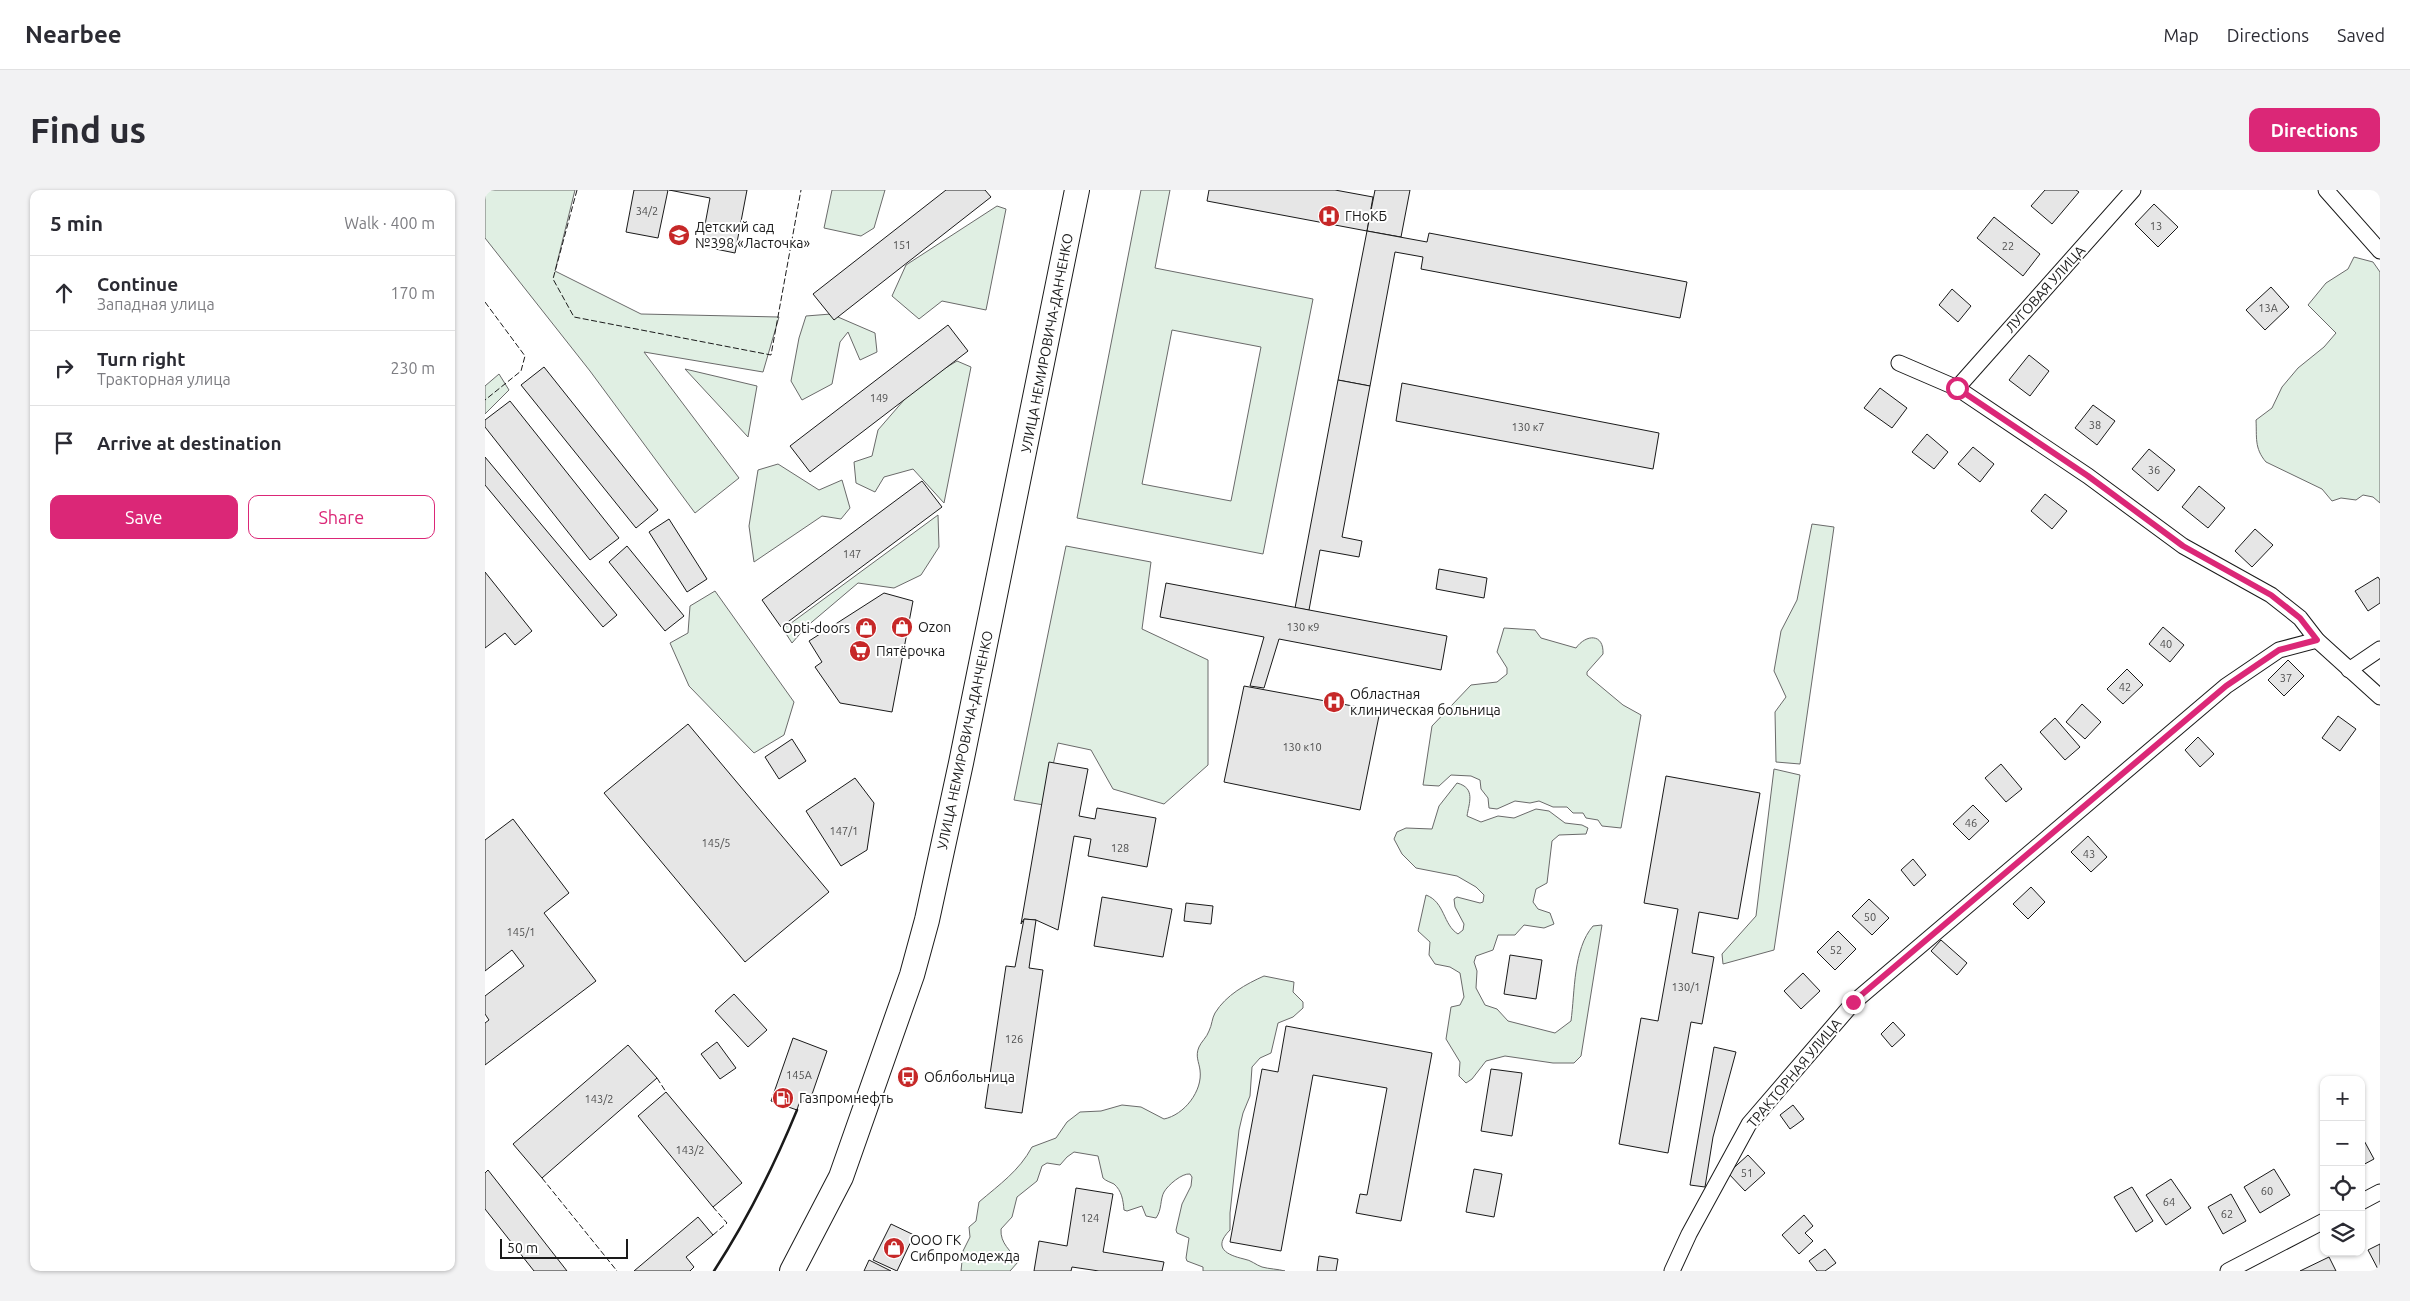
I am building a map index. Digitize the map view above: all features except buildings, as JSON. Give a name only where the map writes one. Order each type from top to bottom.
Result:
[{"type":"main road","name":"УЛИЦА НЕМИРОВИЧА-ДАНЧЕНКО","points":[[792,1271],[841,1178],[912,975],[927,920],[965,743],[1077,190]]},
{"type":"street","name":"ЛУГОВАЯ УЛИЦА","points":[[1957,388],[2133,190]]},
{"type":"street","points":[[2326,190],[2380,251]]},
{"type":"street","points":[[1899,363],[1957,388],[2088,476],[2183,546],[2271,595],[2300,618],[2317,640],[2380,697]]},
{"type":"street","name":"ТРАКТОРНАЯ УЛИЦА","points":[[1672,1271],[1689,1234],[1749,1124],[1853,1002],[2226,686],[2279,650],[2317,640]]},
{"type":"street","points":[[2349,670],[2380,649]]},
{"type":"street","points":[[2365,1200],[2380,1192]]},
{"type":"street","points":[[2227,1271],[2320,1223]]},
{"type":"green space","points":[[485,190],[575,190],[555,271],[641,314],[779,317],[763,372],[644,352],[739,478],[695,513],[590,371],[485,238]]},
{"type":"green space","points":[[832,190],[885,190],[874,228],[861,236],[824,228]]},
{"type":"green space","points":[[1141,190],[1170,190],[1155,268],[1313,299],[1263,554],[1077,518]],"holes":[[[1172,330],[1261,347],[1231,501],[1142,484]]]},
{"type":"green space","points":[[997,206],[1006,209],[986,310],[942,301],[919,319],[892,296],[906,265]]},
{"type":"green space","points":[[2354,257],[2373,262],[2380,272],[2380,503],[2373,497],[2363,495],[2356,500],[2341,498],[2332,501],[2322,489],[2266,462],[2262,457],[2257,442],[2256,420],[2272,408],[2282,387],[2298,368],[2324,347],[2336,333],[2308,305],[2326,283],[2348,269]]},
{"type":"green space","points":[[831,314],[875,333],[877,352],[860,360],[848,332],[840,342],[832,384],[802,400],[791,381],[799,338],[806,316]]},
{"type":"green space","points":[[957,361],[971,367],[944,503],[913,469],[884,477],[875,492],[856,483],[854,462],[872,456],[878,430],[917,385]]},
{"type":"green space","points":[[685,369],[757,386],[748,437]]},
{"type":"green space","points":[[499,374],[509,390],[485,414],[485,386]]},
{"type":"green space","points":[[778,464],[819,490],[842,480],[850,508],[841,519],[822,516],[754,562],[749,526],[758,470]]},
{"type":"green space","points":[[938,515],[939,547],[921,575],[894,588],[858,583],[806,627],[792,643],[783,629]]},
{"type":"green space","points":[[1812,524],[1834,527],[1800,764],[1776,762],[1775,712],[1786,697],[1774,671],[1781,631],[1797,600]]},
{"type":"green space","points":[[1066,546],[1151,562],[1142,629],[1208,660],[1208,765],[1164,804],[1113,789],[1091,750],[1058,743],[1044,805],[1014,800]]},
{"type":"green space","points":[[715,591],[794,702],[784,735],[754,753],[689,686],[670,643],[688,633],[690,606]]},
{"type":"green space","points":[[1504,628],[1535,630],[1541,638],[1576,648],[1580,643],[1589,638],[1598,639],[1601,642],[1603,654],[1587,672],[1587,675],[1623,705],[1641,715],[1621,828],[1602,826],[1598,820],[1586,818],[1583,813],[1573,813],[1567,807],[1553,807],[1539,801],[1530,803],[1515,801],[1497,809],[1489,808],[1488,798],[1481,789],[1480,780],[1471,776],[1451,775],[1439,786],[1423,785],[1432,726],[1471,685],[1497,682],[1507,674],[1507,668],[1497,652]]},
{"type":"green space","points":[[1774,769],[1800,775],[1774,950],[1723,964],[1722,954],[1756,916]]},
{"type":"green space","points":[[1457,783],[1467,788],[1469,792],[1470,801],[1467,816],[1481,822],[1498,816],[1514,818],[1536,809],[1549,811],[1565,823],[1582,825],[1588,828],[1586,834],[1559,835],[1552,841],[1547,883],[1536,889],[1533,902],[1538,909],[1550,913],[1554,924],[1544,928],[1524,925],[1515,935],[1498,935],[1493,950],[1476,956],[1474,962],[1477,971],[1476,988],[1485,1005],[1497,1009],[1508,1021],[1555,1033],[1571,1021],[1578,959],[1586,935],[1593,926],[1602,925],[1581,1056],[1574,1063],[1553,1063],[1505,1056],[1486,1061],[1472,1079],[1466,1083],[1459,1076],[1460,1062],[1446,1039],[1451,1007],[1460,1005],[1464,997],[1460,973],[1450,967],[1435,964],[1429,955],[1430,942],[1418,931],[1426,895],[1437,903],[1449,925],[1458,934],[1463,930],[1464,924],[1455,907],[1454,899],[1457,897],[1480,903],[1483,902],[1484,895],[1476,887],[1457,876],[1416,868],[1402,854],[1394,839],[1397,832],[1406,828],[1432,829],[1439,806]]},
{"type":"green space","points":[[1264,976],[1294,982],[1293,992],[1303,1002],[1303,1008],[1293,1017],[1278,1023],[1271,1053],[1260,1058],[1252,1067],[1250,1096],[1239,1130],[1230,1213],[1230,1230],[1222,1242],[1222,1246],[1227,1253],[1249,1260],[1262,1267],[1285,1271],[1203,1271],[1203,1267],[1187,1261],[1189,1238],[1177,1233],[1176,1230],[1182,1204],[1191,1186],[1192,1177],[1190,1174],[1179,1177],[1166,1189],[1156,1218],[1146,1216],[1142,1206],[1127,1211],[1124,1210],[1123,1199],[1119,1190],[1114,1184],[1103,1178],[1098,1156],[1074,1152],[1060,1165],[1047,1163],[1042,1166],[1037,1181],[1017,1197],[1012,1217],[1001,1229],[1004,1243],[1018,1262],[1010,1271],[961,1271],[963,1251],[970,1237],[969,1227],[976,1221],[979,1202],[1015,1170],[1032,1147],[1056,1138],[1067,1122],[1080,1112],[1101,1111],[1122,1105],[1141,1107],[1164,1119],[1178,1113],[1191,1101],[1198,1086],[1200,1070],[1197,1056],[1198,1050],[1208,1033],[1215,1013],[1231,995],[1243,986]]},
{"type":"fence","points":[[577,190],[553,279],[574,317],[771,355],[801,190]]},
{"type":"fence","points":[[485,302],[525,356],[521,371],[485,400]]},
{"type":"fence","points":[[657,1078],[666,1092]]},
{"type":"fence","points":[[542,1178],[617,1271]]},
{"type":"fence","points":[[713,1207],[727,1223],[713,1235]]},
{"type":"wall","points":[[714,1271],[738,1232],[759,1192],[797,1110]]},
{"type":"place","name":"ГНоКБ","points":[[1329,216]]},
{"type":"place","name":"Детский сад №398 «Ласточка»","points":[[679,235]]},
{"type":"place","name":"Ozon","points":[[902,627]]},
{"type":"place","name":"Opti-doors","points":[[866,628]]},
{"type":"place","name":"Пятёрочка","points":[[860,651]]},
{"type":"place","name":"Областная клиническая больница","points":[[1334,702]]},
{"type":"place","name":"Облбольница","points":[[908,1077]]},
{"type":"place","name":"Газпромнефть","points":[[783,1098]]},
{"type":"place","name":"ООО ГК Сибпромодежда","points":[[894,1248]]},
{"type":"route","points":[[1853,1002],[2226,686],[2279,650],[2317,640],[2300,618],[2271,595],[2183,546],[2088,476],[1957,388]]}]
